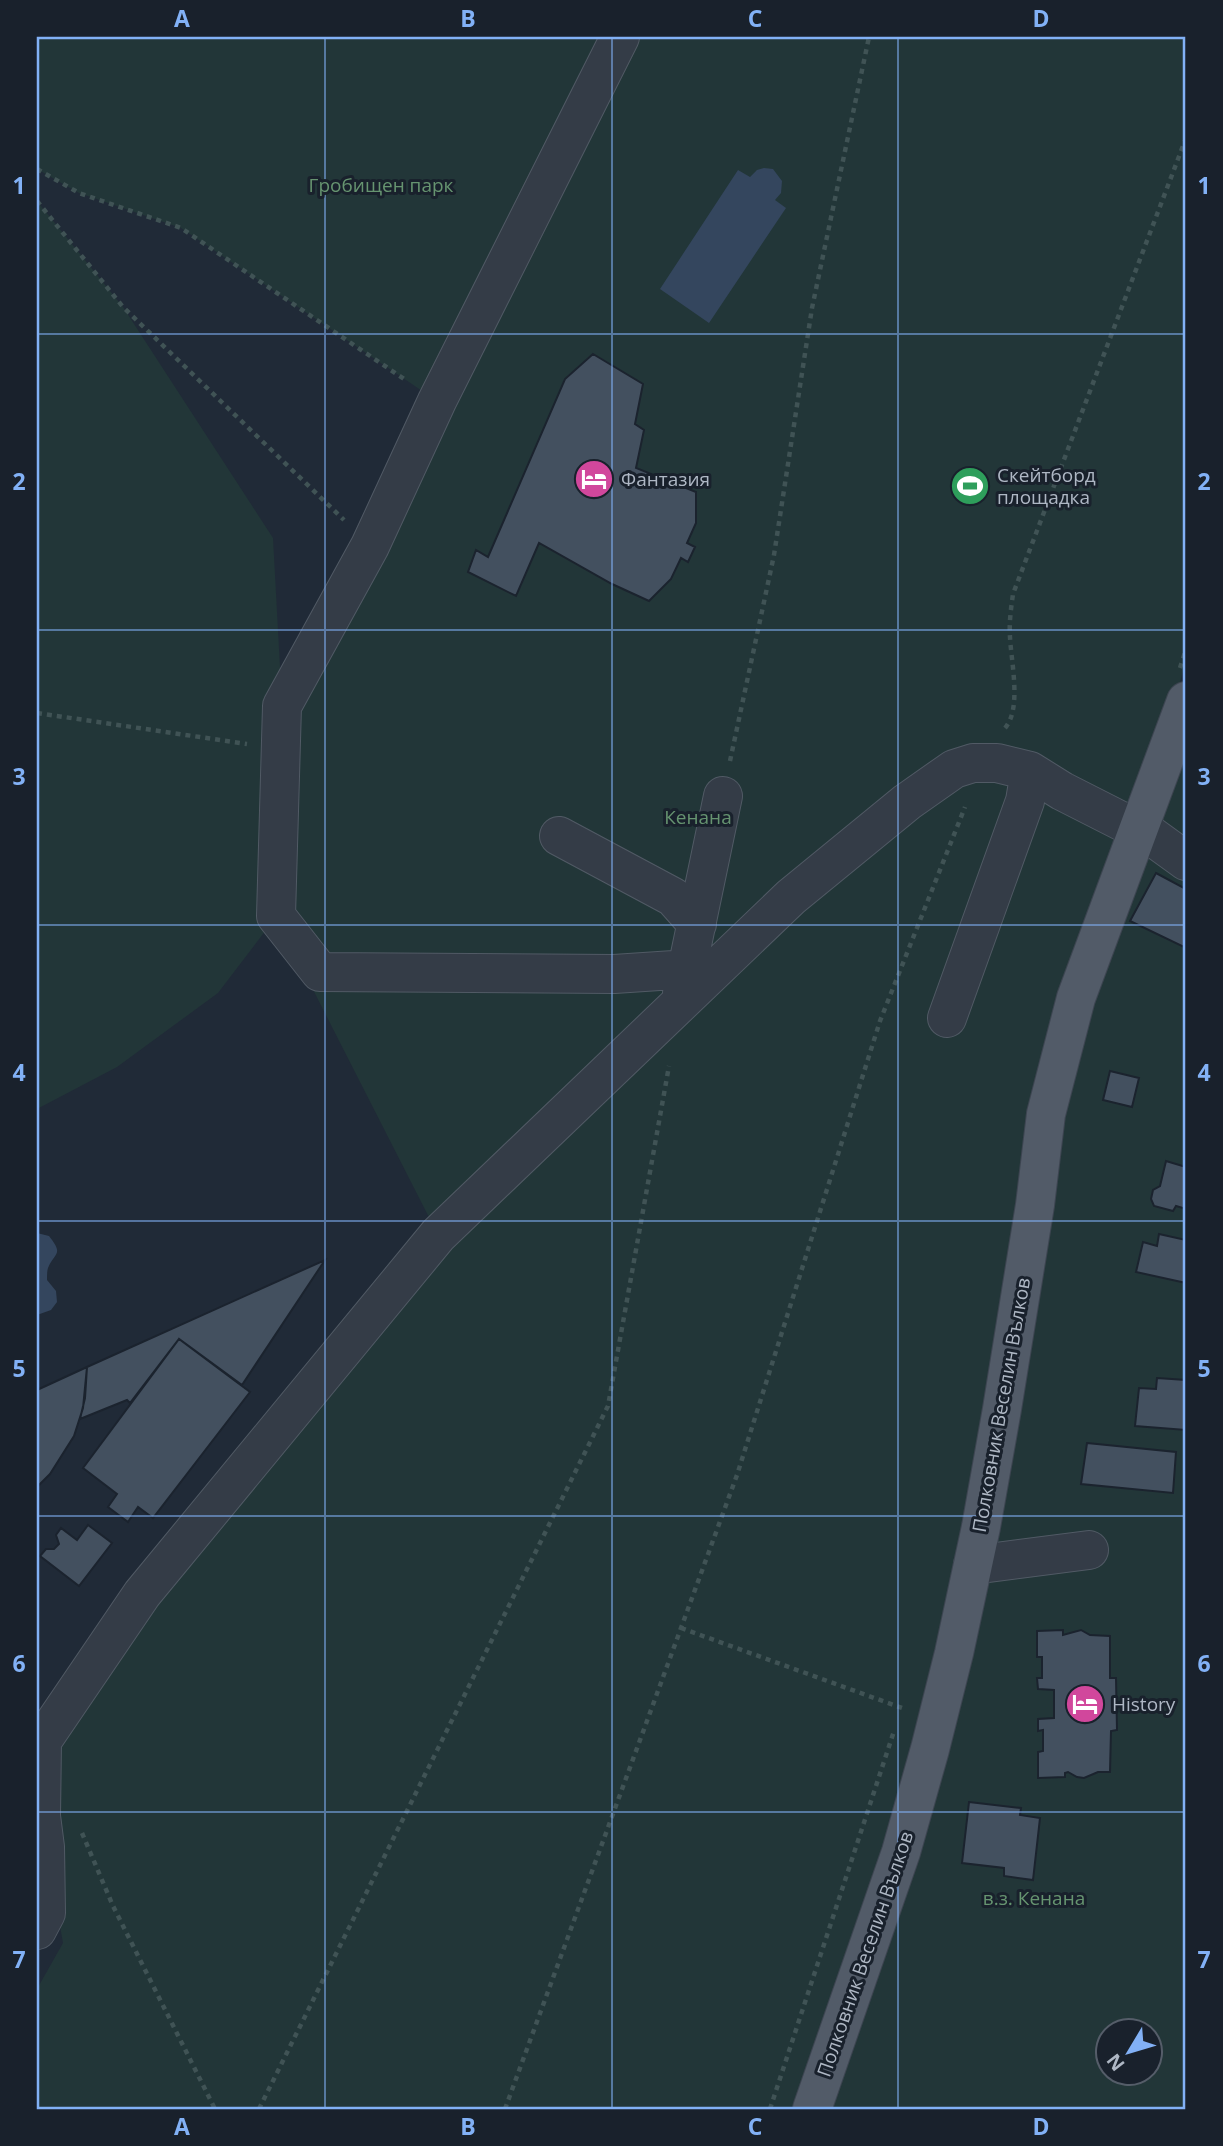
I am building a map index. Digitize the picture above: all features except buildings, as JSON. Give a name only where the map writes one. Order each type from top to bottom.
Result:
[{"type":"main road","name":"Полковник Веселин Вълков","points":[[812,2109],[901,1853],[933,1737],[973,1565],[1007,1382],[1035,1205],[1046,1114],[1076,998],[1186,701]]},
{"type":"street","points":[[620,37],[437,401],[370,546],[282,706],[276,916],[320,972],[614,974],[684,986]]},
{"type":"street","points":[[37,1930],[46,1913],[46,1857],[41,1816],[39,1740],[142,1594],[438,1235],[684,986],[908,802],[954,769],[972,763],[997,762],[1030,771],[1062,791],[1125,823],[1139,827],[1186,861]]},
{"type":"street","points":[[947,1018],[1025,802],[1030,771]]},
{"type":"street","points":[[684,986],[723,796]]},
{"type":"street","points":[[559,836],[673,897],[697,924]]},
{"type":"street","points":[[973,1565],[1089,1550]]},
{"type":"path","points":[[731,754],[774,555],[812,308],[869,37]]},
{"type":"path","points":[[505,2109],[737,1475],[880,1021],[984,763],[996,737],[1010,722],[1014,697],[1009,634],[1013,594],[1186,138]]},
{"type":"path","points":[[37,169],[79,193],[181,228],[437,401]]},
{"type":"path","points":[[37,201],[123,307],[370,546]]},
{"type":"path","points":[[37,713],[281,749]]},
{"type":"path","points":[[259,2109],[608,1406],[670,1056]]},
{"type":"path","points":[[681,1629],[902,1708]]},
{"type":"path","points":[[80,1830],[113,1906],[215,2109]]},
{"type":"green space","name":"Гробищен парк","points":[[37,37],[620,37],[437,401],[181,228],[79,193],[37,169]]},
{"type":"green space","name":"Кенана","points":[[623,37],[1186,37],[1186,661],[1139,827],[1186,701],[1186,2109],[37,2109],[37,1989],[63,1943],[41,1819],[42,1741],[438,1235],[276,917],[218,993],[117,1067],[37,1109],[37,201],[123,307],[273,538],[282,704]]},
{"type":"water","points":[[773,169],[782,181],[781,193],[775,200],[786,208],[709,323],[660,289],[738,170],[750,177],[757,170]]},
{"type":"water","points":[[37,1233],[49,1236],[57,1250],[48,1268],[47,1280],[56,1291],[57,1302],[51,1310],[37,1315]]},
{"type":"place","name":"Фантазия","points":[[594,479]]},
{"type":"place","name":"Скейтборд площадка","points":[[970,486]]},
{"type":"place","name":"History","points":[[1085,1704]]},
{"type":"park label","name":"в.з. Кенана","points":[[1034,1898]]}]
